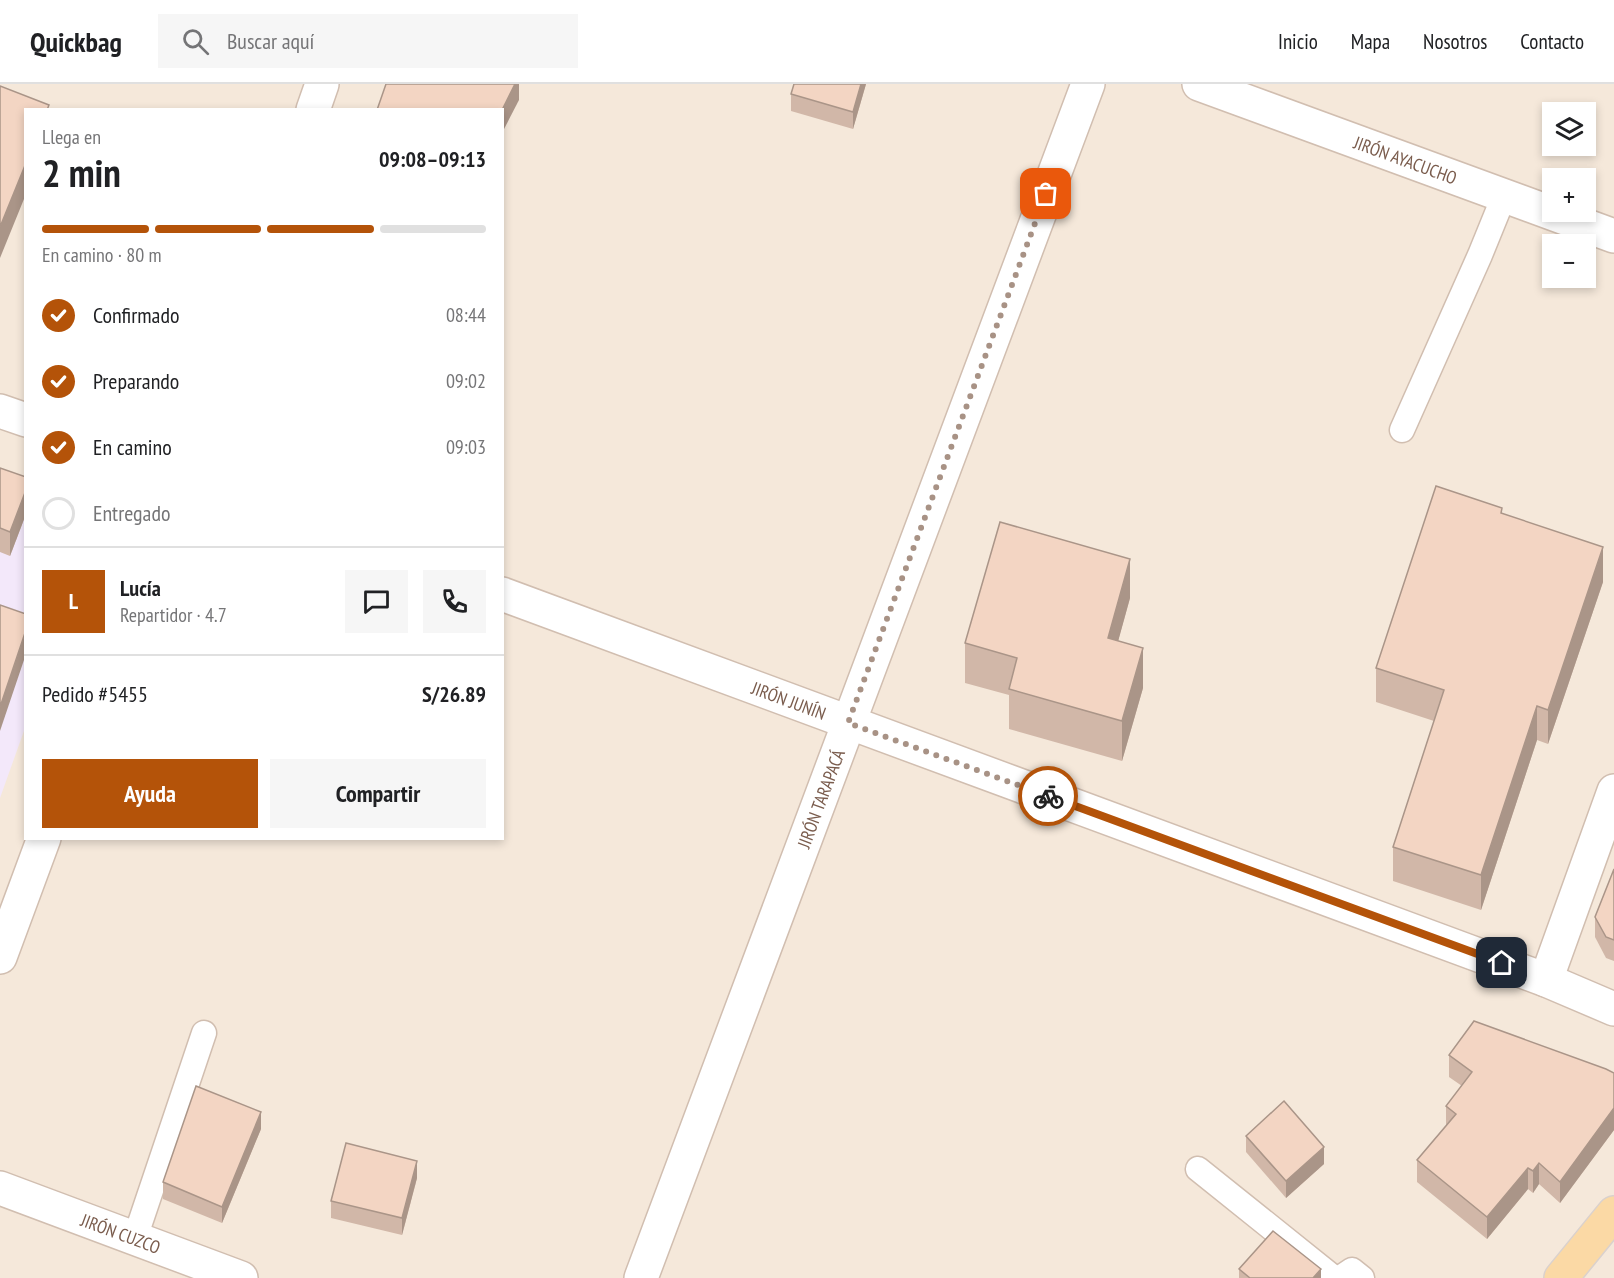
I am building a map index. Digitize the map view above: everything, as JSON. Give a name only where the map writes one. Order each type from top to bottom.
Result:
[{"type":"main road","points":[[1561,1278],[1614,1213]]},
{"type":"street","points":[[314,108],[322,84]]},
{"type":"street","name":"JIRÓN TARAPACÁ","points":[[642,1278],[1088,84]]},
{"type":"street","name":"JIRÓN AYACUCHO","points":[[1199,84],[1614,236]]},
{"type":"street","points":[[0,411],[24,419]]},
{"type":"street","name":"JIRÓN JUNÍN","points":[[504,595],[1546,980],[1614,1009]]},
{"type":"street","points":[[1546,980],[1614,791]]},
{"type":"street","points":[[0,957],[43,840]]},
{"type":"street","name":"JIRÓN CUZCO","points":[[0,1188],[241,1278]]},
{"type":"lane","points":[[1402,430],[1504,196]]},
{"type":"lane","points":[[135,1238],[204,1034]]},
{"type":"lane","points":[[1198,1169],[1334,1278]]},
{"type":"lane","points":[[1340,1278],[1352,1270],[1362,1278]]},
{"type":"shaded area","points":[[0,84],[1614,84],[1614,1278],[0,1278]]},
{"type":"shaded area","points":[[0,486],[24,494],[24,731],[0,798]]},
{"type":"building","points":[[386,84],[515,84],[503,108],[378,108]]},
{"type":"building","points":[[794,84],[861,84],[853,112],[791,94]]},
{"type":"building","points":[[0,86],[49,105],[48,108],[24,108],[24,168],[0,227]]},
{"type":"building","points":[[0,468],[24,476],[24,495],[10,532],[0,528]]},
{"type":"building","points":[[1436,486],[1502,508],[1501,513],[1603,547],[1548,710],[1537,706],[1481,875],[1393,847],[1444,690],[1376,668]]},
{"type":"building","points":[[1000,522],[1130,559],[1108,638],[1143,648],[1122,721],[1009,689],[1017,658],[965,643]]},
{"type":"building","points":[[0,605],[24,613],[24,636],[0,707]]},
{"type":"building","points":[[1614,869],[1614,940],[1606,937],[1595,917]]},
{"type":"building","points":[[1474,1021],[1614,1073],[1614,1108],[1560,1182],[1539,1163],[1533,1171],[1528,1168],[1487,1217],[1417,1160],[1456,1114],[1446,1106],[1472,1072],[1449,1055]]},
{"type":"building","points":[[196,1086],[261,1112],[222,1207],[163,1182]]},
{"type":"building","points":[[1284,1101],[1324,1147],[1286,1181],[1246,1136]]},
{"type":"building","points":[[346,1143],[417,1161],[402,1218],[331,1201]]},
{"type":"building","points":[[1273,1231],[1321,1269],[1313,1278],[1250,1278],[1239,1269]]},
{"type":"way so far","points":[[1046,194],[848,723],[1048,796]]},
{"type":"route","points":[[1048,796],[1502,963]]}]
